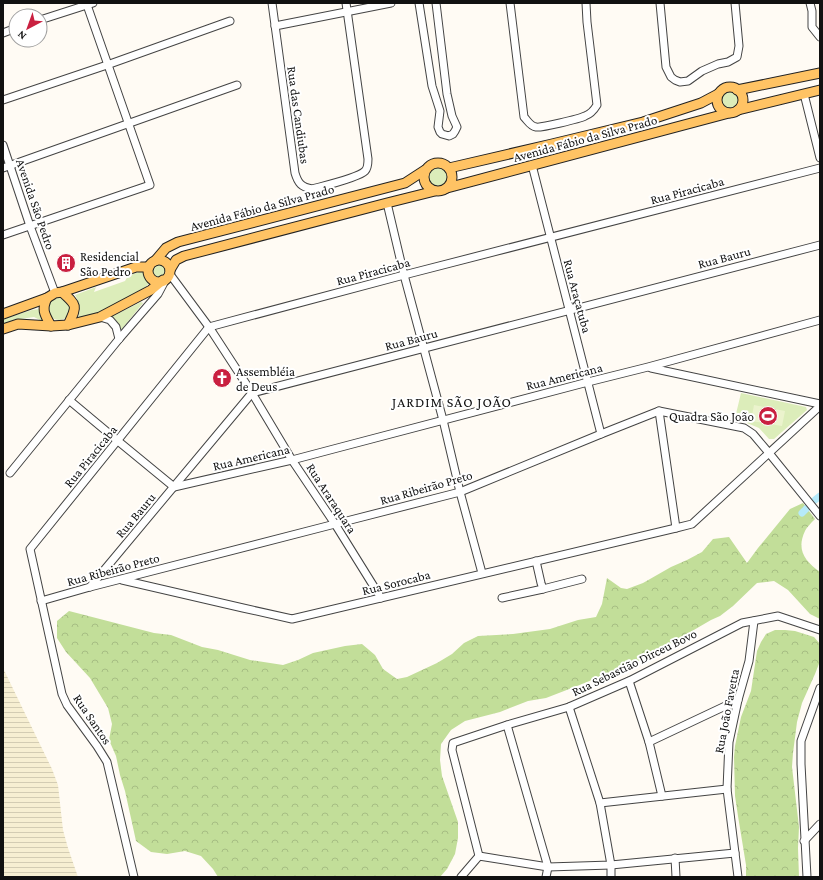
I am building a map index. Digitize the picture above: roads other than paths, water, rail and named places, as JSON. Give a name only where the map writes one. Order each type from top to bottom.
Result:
[{"type":"main road","points":[[737,90],[820,73]]},
{"type":"main road","points":[[728,87],[737,90],[742,95],[742,103],[734,112],[723,112],[717,105],[718,94],[724,88],[728,87]]},
{"type":"main road","name":"Avenida Fábio da Silva Prado","points":[[447,188],[820,90]]},
{"type":"main road","name":"Avenida Fábio da Silva Prado","points":[[449,168],[643,122],[701,103],[718,94]]},
{"type":"main road","points":[[3,329],[18,324],[51,326],[68,325],[100,317],[151,290],[167,275],[176,260],[184,256],[387,203],[435,191],[441,191],[447,188],[451,183],[451,172],[449,168],[436,162],[428,166],[423,174],[424,183],[429,189],[435,191]]},
{"type":"main road","name":"Avenida Fábio da Silva Prado","points":[[152,264],[166,248],[178,242],[405,183],[425,170]]},
{"type":"main road","points":[[3,314],[136,267],[152,264],[159,260],[165,262],[169,267],[167,275],[160,281],[153,279],[149,274],[152,264]]},
{"type":"main road","points":[[55,295],[72,301],[75,307],[68,325]]},
{"type":"main road","points":[[51,326],[44,313],[43,305],[55,295]]},
{"type":"street","name":"Rua das Candiubas","points":[[272,3],[295,173],[300,184],[305,188],[312,189],[356,177],[365,171],[368,166],[347,12]]},
{"type":"street","points":[[346,3],[347,12]]},
{"type":"street","points":[[275,26],[391,3]]},
{"type":"street","points":[[420,3],[432,86],[440,111],[438,127],[442,134],[449,136],[456,131],[457,127],[452,116],[447,94],[436,3]]},
{"type":"street","points":[[510,3],[524,116],[530,125],[537,128],[585,116],[592,112],[597,105],[586,3]]},
{"type":"street","points":[[660,3],[666,67],[671,77],[680,82],[688,81],[702,71],[718,64],[728,62],[737,57],[739,46],[735,3]]},
{"type":"street","points":[[810,3],[812,11],[812,27],[820,37]]},
{"type":"street","points":[[812,11],[816,3]]},
{"type":"street","points":[[3,235],[150,185],[107,65],[90,4],[48,17]]},
{"type":"street","points":[[3,100],[230,21]]},
{"type":"street","points":[[7,166],[237,85]]},
{"type":"street","points":[[804,94],[820,158]]},
{"type":"street","name":"Avenida São Pedro","points":[[3,145],[7,166],[55,295]]},
{"type":"street","name":"Rua Araçatuba","points":[[532,165],[601,434]]},
{"type":"street","name":"Rua Piracicaba","points":[[30,550],[209,327],[820,168]]},
{"type":"street","points":[[387,203],[404,276],[482,573]]},
{"type":"street","name":"Rua Bauru","points":[[90,587],[252,393],[820,245]]},
{"type":"street","points":[[10,473],[119,339],[158,294],[167,275]]},
{"type":"street","name":"Rua Araraquara","points":[[167,275],[209,327],[381,598]]},
{"type":"street","points":[[100,317],[110,320],[116,327],[119,339]]},
{"type":"street","name":"Rua Americana","points":[[174,488],[292,460],[648,367],[820,320]]},
{"type":"street","points":[[648,367],[820,405]]},
{"type":"street","points":[[69,400],[174,488]]},
{"type":"street","name":"Rua Sorocaba","points":[[120,579],[292,619],[676,528],[692,524],[820,405]]},
{"type":"street","points":[[676,528],[659,411],[744,428],[753,434],[820,516]]},
{"type":"street","name":"Rua Ribeirão Preto","points":[[41,601],[120,579],[460,492],[659,411]]},
{"type":"street","name":"Rua Santos","points":[[30,550],[62,694],[67,705],[107,762],[134,877]]},
{"type":"street","points":[[536,561],[543,589]]},
{"type":"street","points":[[502,598],[582,579]]},
{"type":"street","name":"Rua Sebastião Dirceu Bovo","points":[[479,856],[452,750],[453,743],[569,707],[629,681],[742,623],[778,616],[820,630]]},
{"type":"street","name":"Rua João Favetta","points":[[738,877],[727,789],[729,742],[738,700],[749,661],[754,621]]},
{"type":"street","points":[[629,681],[649,742],[662,796]]},
{"type":"street","points":[[807,877],[804,841],[801,741],[820,688]]},
{"type":"street","points":[[649,742],[738,700]]},
{"type":"street","points":[[569,707],[600,803],[611,865],[611,877]]},
{"type":"street","points":[[507,725],[548,867],[546,877]]},
{"type":"street","points":[[600,803],[727,789]]},
{"type":"street","points":[[804,841],[820,824]]},
{"type":"street","points":[[461,877],[479,856],[548,867],[611,865],[735,853]]},
{"type":"street","points":[[675,858],[676,877]]},
{"type":"waterway","points":[[815,500],[820,496]]},
{"type":"waterway","points":[[802,513],[807,508]]},
{"type":"place","name":"Residencial São Pedro","points":[[66,263]]},
{"type":"place","name":"Assembléia de Deus","points":[[222,378]]},
{"type":"place","name":"Quadra São João","points":[[768,416]]},
{"type":"district","name":"JARDIM SÃO JOÃO","points":[[452,402]]}]
